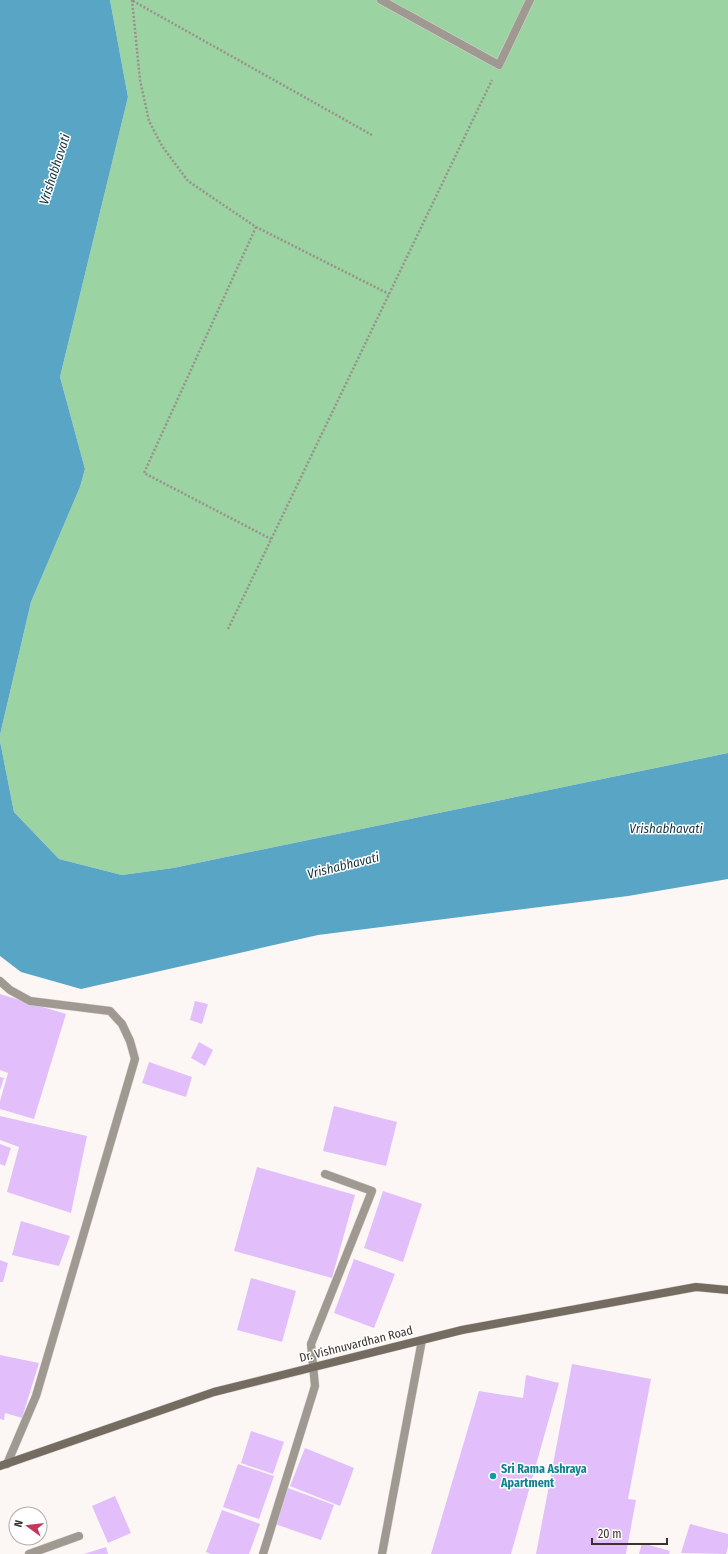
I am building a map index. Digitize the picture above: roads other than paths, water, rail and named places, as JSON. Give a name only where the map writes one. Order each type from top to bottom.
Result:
[{"type":"main road","name":"Dr. Vishnuvardhan Road","points":[[4,1465],[214,1392],[462,1330],[696,1287],[728,1290]]},
{"type":"street","points":[[381,0],[499,65],[530,0]]},
{"type":"street","points":[[0,981],[10,990],[30,1001],[110,1011],[122,1024],[130,1041],[134,1059],[36,1396],[4,1465]]},
{"type":"street","points":[[264,1554],[315,1386],[311,1344],[372,1191],[325,1174]]},
{"type":"street","points":[[382,1554],[422,1340]]},
{"type":"street","points":[[29,1554],[79,1536]]},
{"type":"water","name":"Vrishabhavati","points":[[0,0],[110,0],[128,97],[60,377],[85,469],[80,487],[31,602],[0,735]]},
{"type":"water","name":"Vrishabhavati","points":[[0,741],[14,812],[59,859],[122,875],[173,868],[728,753],[728,879],[628,896],[318,935],[81,989],[21,972],[0,956]]},
{"type":"place","name":"Sri Rama Ashraya Apartment","points":[[493,1476]]}]
